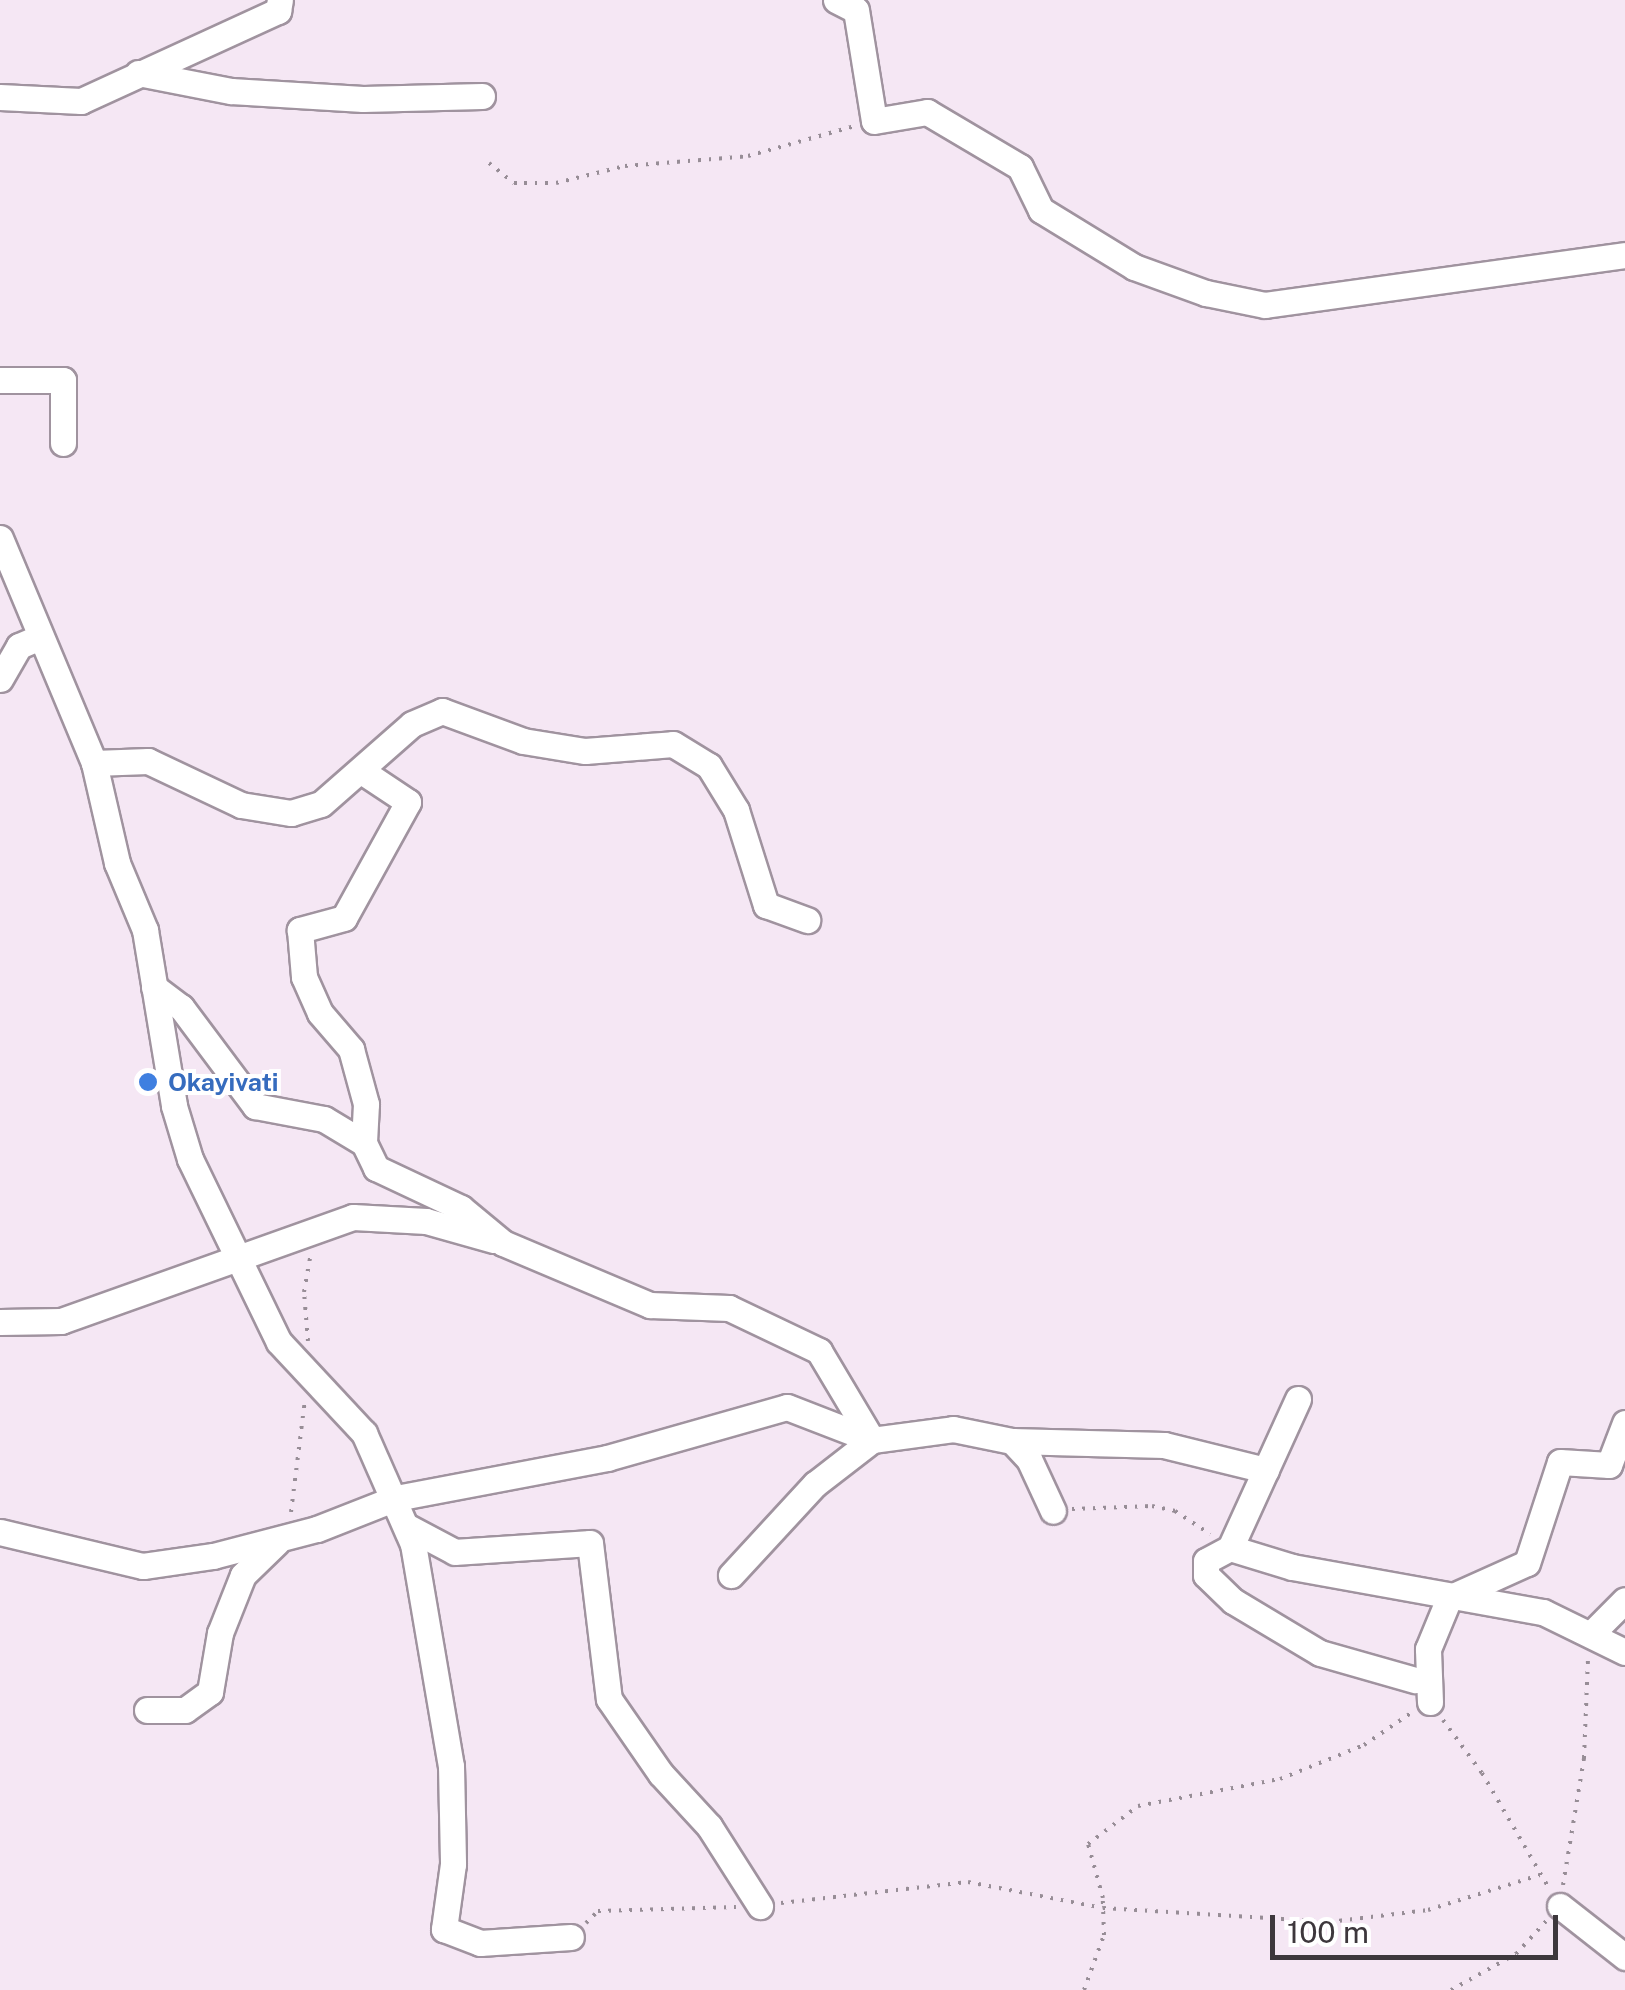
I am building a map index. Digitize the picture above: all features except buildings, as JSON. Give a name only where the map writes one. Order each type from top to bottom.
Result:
[{"type":"street","points":[[0,97],[81,100],[278,11],[280,0]]},
{"type":"street","points":[[836,0],[856,10],[874,121],[927,112],[1020,167],[1041,210],[1134,267],[1265,306],[1625,255]]},
{"type":"street","points":[[138,73],[231,91],[363,99],[482,96]]},
{"type":"street","points":[[0,380],[63,380],[63,443]]},
{"type":"street","points":[[0,538],[94,763],[117,863],[145,930],[174,1106],[237,1256],[280,1342],[364,1432],[406,1526],[451,1766],[453,1864],[444,1929],[480,1944],[570,1937]]},
{"type":"street","points":[[0,679],[19,646],[40,636]]},
{"type":"street","points":[[94,763],[148,761],[241,805],[291,813],[321,804],[363,772],[412,724],[442,711],[524,741],[586,751],[674,744],[709,766],[736,810],[766,906],[807,920]]},
{"type":"street","points":[[363,772],[408,802],[344,918],[300,930],[304,977],[320,1013],[351,1049],[366,1104],[364,1143],[376,1168],[461,1208],[502,1243]]},
{"type":"street","points":[[154,987],[182,1007],[254,1106],[324,1119],[364,1143]]},
{"type":"street","points":[[0,1322],[61,1321],[353,1217],[426,1221],[502,1243],[650,1306],[729,1308],[789,1332],[819,1352],[872,1440]]},
{"type":"street","points":[[1298,1398],[1230,1548],[1206,1561],[1206,1576],[1233,1601],[1320,1653],[1415,1680]]},
{"type":"street","points":[[0,1532],[143,1566],[276,1542],[396,1498],[623,1454],[787,1407],[872,1440],[953,1430],[1012,1441],[1164,1445],[1266,1470]]},
{"type":"street","points":[[1430,1702],[1428,1650],[1449,1598],[1527,1563],[1560,1462],[1610,1465],[1625,1423]]},
{"type":"street","points":[[731,1574],[815,1484],[872,1440]]},
{"type":"street","points":[[1012,1441],[1029,1459],[1052,1511]]},
{"type":"street","points":[[406,1526],[455,1552],[590,1543],[609,1699],[661,1774],[709,1826],[760,1906]]},
{"type":"street","points":[[147,1710],[185,1710],[210,1692],[220,1633],[243,1576],[276,1542]]},
{"type":"street","points":[[1230,1548],[1449,1598],[1543,1612],[1593,1632],[1625,1652]]},
{"type":"street","points":[[1593,1632],[1625,1600]]},
{"type":"street","points":[[1560,1906],[1625,1957]]},
{"type":"path","points":[[489,162],[514,182],[556,183],[625,166],[748,156],[874,121]]},
{"type":"path","points":[[1052,1511],[1152,1506],[1175,1511],[1230,1548]]},
{"type":"path","points":[[1452,1990],[1516,1954],[1560,1906],[1584,1758],[1582,1704],[1593,1632]]},
{"type":"path","points":[[1084,1990],[1104,1935],[1103,1908],[1088,1844],[1138,1806],[1280,1779],[1364,1746],[1422,1706],[1415,1680]]},
{"type":"path","points":[[1430,1702],[1482,1772],[1560,1906]]},
{"type":"path","points":[[570,1937],[598,1911],[760,1906],[968,1882],[1103,1908],[1328,1922],[1428,1910],[1540,1875]]},
{"type":"place","name":"Okayivati","points":[[148,1082]]}]
